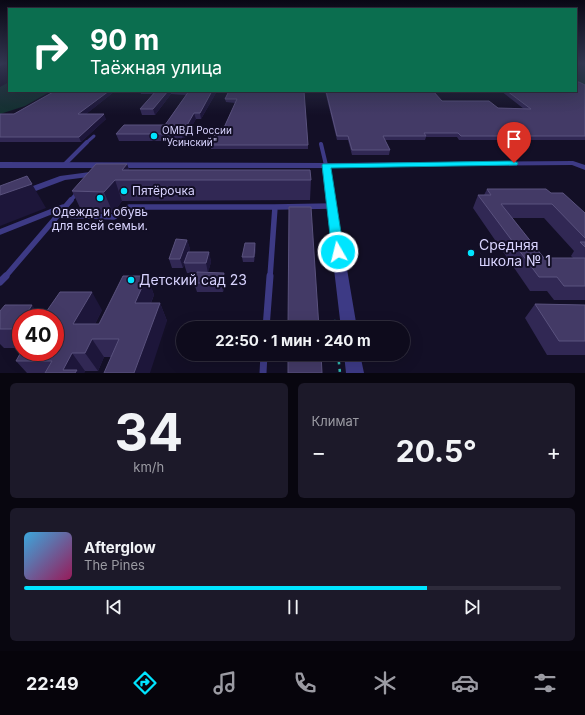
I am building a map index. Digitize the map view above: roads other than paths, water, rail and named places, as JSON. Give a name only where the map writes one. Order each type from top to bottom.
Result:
[{"type":"street","points":[[0,165],[64,166],[573,163],[585,168]]},
{"type":"street","points":[[14,196],[63,178],[90,177],[101,165]]},
{"type":"street","points":[[326,165],[348,321]]},
{"type":"street","points":[[353,361],[355,373]]},
{"type":"lane","points":[[64,166],[94,136]]},
{"type":"lane","points":[[321,144],[326,165]]},
{"type":"lane","points":[[0,282],[84,185]]},
{"type":"lane","points":[[0,232],[65,206]]},
{"type":"lane","points":[[57,215],[114,217],[130,207],[332,206]]},
{"type":"lane","points":[[267,321],[275,207]]},
{"type":"lane","points":[[263,373],[264,361]]},
{"type":"place","name":"ОМВД России \"Усинский\"","points":[[154,136]]},
{"type":"place","name":"Пятёрочка","points":[[124,191]]},
{"type":"place","name":"Одежда и обувь для всей семьи.","points":[[100,198]]},
{"type":"place","name":"Средняя школа № 1","points":[[471,253]]},
{"type":"place","name":"Детский сад 23","points":[[131,280]]}]
